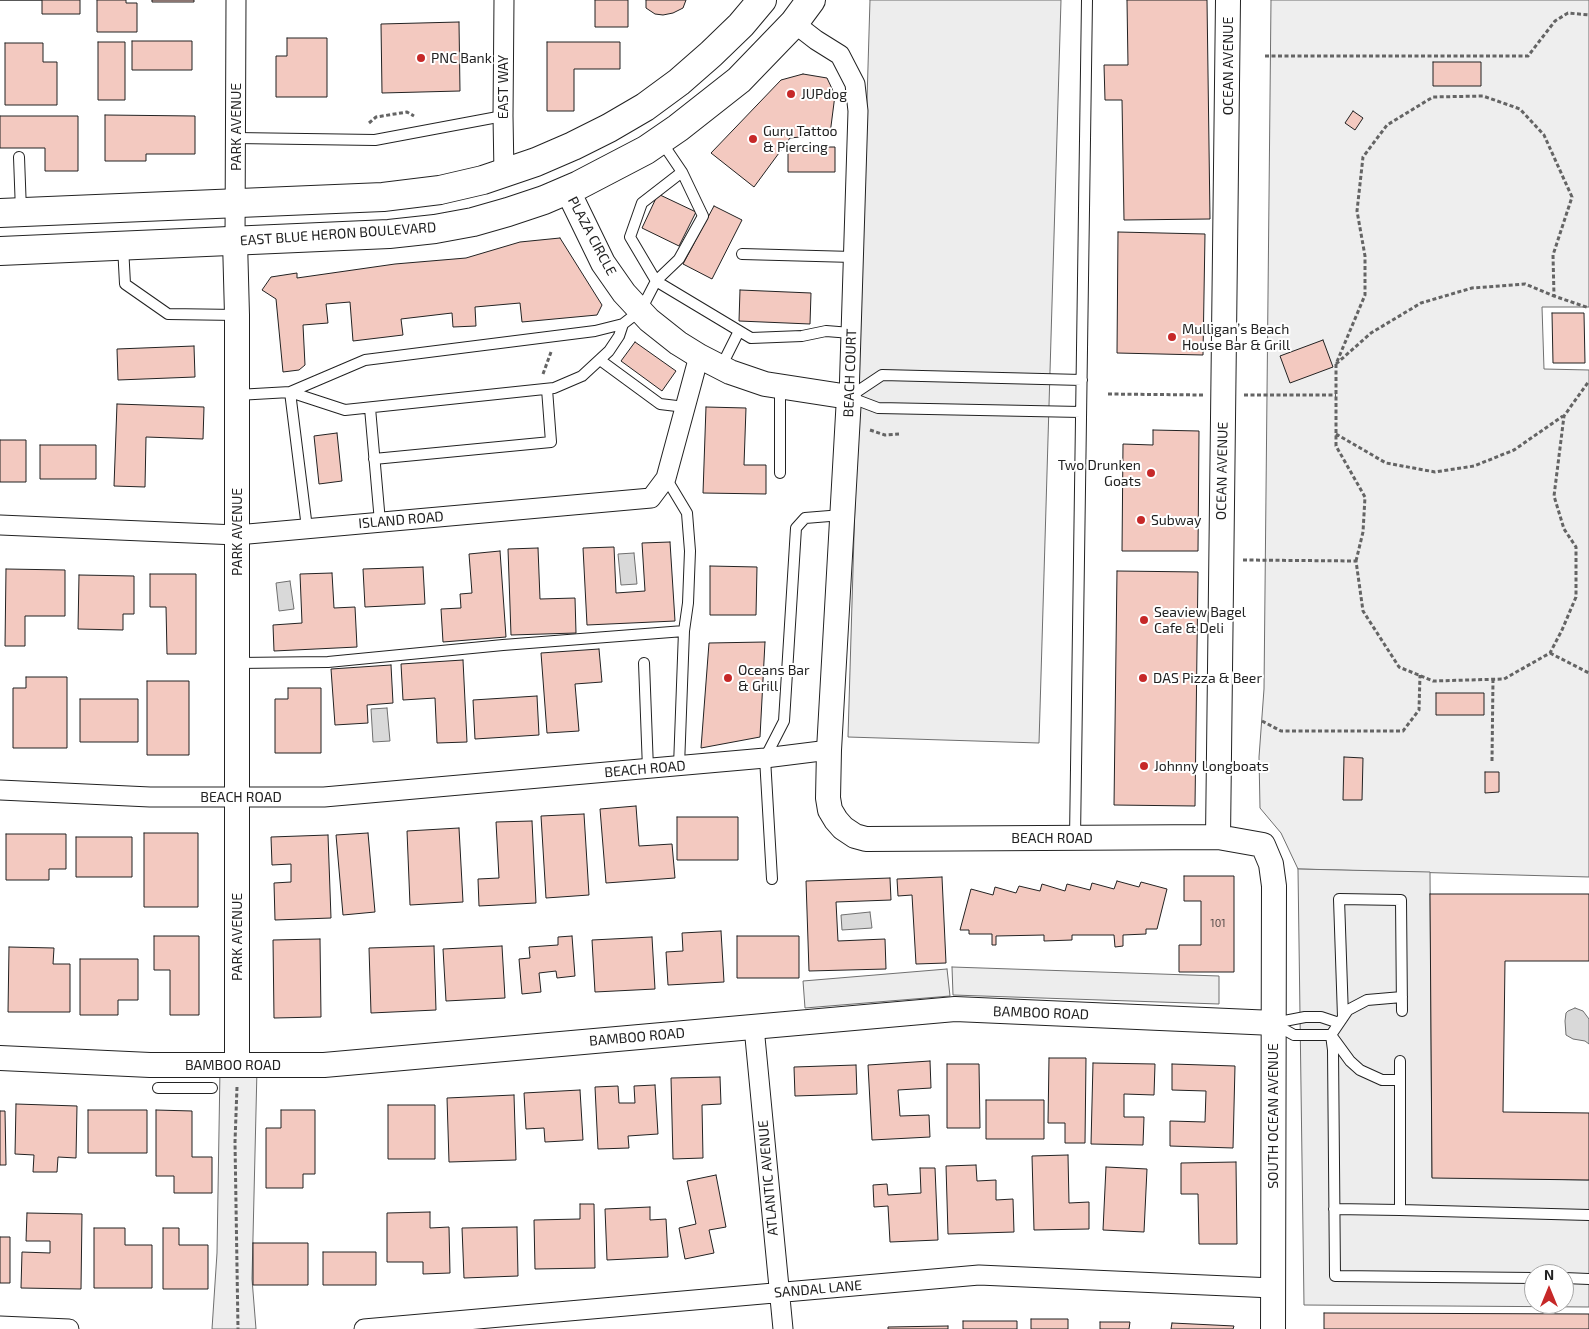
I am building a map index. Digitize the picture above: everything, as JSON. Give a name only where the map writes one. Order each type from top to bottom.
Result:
[{"type":"main road","points":[[11,213],[336,200],[422,193],[461,186],[504,174],[573,146],[645,107],[712,54],[741,25],[762,0]]},
{"type":"main road","name":"EAST BLUE HERON BOULEVARD","points":[[0,251],[389,234],[435,229],[473,222],[508,212],[568,191],[661,141],[739,80],[794,23],[811,0]]},
{"type":"main road","points":[[568,191],[566,178],[571,164],[609,128]]},
{"type":"main road","points":[[473,222],[498,197],[504,174]]},
{"type":"street","name":"PARK AVENUE","points":[[236,0],[237,1065]]},
{"type":"street","name":"EAST WAY","points":[[504,0],[502,116],[504,174]]},
{"type":"street","name":"OCEAN AVENUE","points":[[1218,837],[1228,0]]},
{"type":"street","name":"BEACH COURT","points":[[794,23],[840,55],[854,84],[858,111],[849,397],[829,750]]},
{"type":"street","name":"PLAZA CIRCLE","points":[[568,191],[603,263],[624,293],[632,317],[699,356],[721,367],[765,384],[849,397]]},
{"type":"street","name":"ISLAND ROAD","points":[[0,526],[237,535],[651,498],[666,478],[699,356]]},
{"type":"street","name":"BEACH ROAD","points":[[0,790],[150,797],[324,797],[679,766],[829,750],[828,798],[830,810],[843,828],[856,836],[866,839],[1218,837]]},
{"type":"street","name":"SOUTH OCEAN AVENUE","points":[[1218,837],[1263,845],[1271,864],[1274,886],[1273,1329]]},
{"type":"street","name":"BAMBOO ROAD","points":[[0,1058],[183,1076],[237,1065],[324,1065],[955,1009],[1274,1023]]},
{"type":"street","name":"ATLANTIC AVENUE","points":[[754,1027],[782,1329]]},
{"type":"street","name":"SANDAL LANE","points":[[364,1329],[980,1275],[1273,1288]]},
{"type":"street","points":[[0,1326],[69,1329]]},
{"type":"lane","points":[[1075,838],[1087,0]]},
{"type":"lane","points":[[236,138],[375,140],[502,116]]},
{"type":"lane","points":[[290,392],[344,410],[542,390],[554,388],[582,376],[609,351],[656,281],[679,259],[703,216],[682,172],[661,141]]},
{"type":"lane","points":[[11,213],[19,157]]},
{"type":"lane","points":[[682,172],[642,203],[630,237],[656,281],[751,338],[802,336],[826,331],[851,333]]},
{"type":"lane","points":[[123,245],[124,284],[168,314],[237,315]]},
{"type":"lane","points":[[742,254],[853,257]]},
{"type":"lane","points":[[237,396],[290,392],[364,360],[595,331],[632,317]]},
{"type":"lane","points":[[721,367],[739,331]]},
{"type":"lane","points":[[600,360],[660,404],[685,407]]},
{"type":"lane","points":[[849,397],[882,375],[1082,380]]},
{"type":"lane","points":[[780,387],[780,473]]},
{"type":"lane","points":[[374,458],[551,442],[542,390]]},
{"type":"lane","points":[[290,392],[307,528]]},
{"type":"lane","points":[[849,397],[878,408],[1081,412]]},
{"type":"lane","points":[[370,408],[380,522]]},
{"type":"lane","points":[[666,478],[687,514],[690,551],[688,603],[684,631],[679,766]]},
{"type":"lane","points":[[772,879],[764,758],[784,721],[796,528],[805,518],[842,514]]},
{"type":"lane","points":[[237,663],[328,662],[503,645],[684,631]]},
{"type":"lane","points":[[644,663],[648,768]]},
{"type":"lane","points":[[1341,1020],[1339,898],[1401,900],[1402,1011]]},
{"type":"lane","points":[[1402,997],[1367,1000],[1348,1010],[1331,1034],[1333,1050],[1335,1276],[1524,1278]]},
{"type":"lane","points":[[1274,1023],[1305,1017],[1341,1020]]},
{"type":"lane","points":[[1274,1023],[1294,1034],[1331,1034]]},
{"type":"lane","points":[[1331,1034],[1350,1061],[1360,1070],[1382,1080],[1400,1080]]},
{"type":"lane","points":[[1400,1062],[1400,1210]]},
{"type":"lane","points":[[158,1088],[183,1076],[212,1088]]},
{"type":"lane","points":[[1334,1209],[1589,1215]]},
{"type":"lane","points":[[1574,1278],[1589,1279]]},
{"type":"path","points":[[1265,56],[1528,56],[1555,21],[1568,13],[1589,15]]},
{"type":"path","points":[[1554,296],[1553,255],[1572,197],[1544,136],[1520,108],[1483,96],[1433,97],[1387,125],[1363,157],[1357,211],[1365,256],[1366,295],[1336,364],[1336,446],[1364,497],[1363,532],[1356,561],[1363,611],[1398,667],[1432,681],[1504,679],[1550,653],[1576,597],[1576,548],[1564,529],[1554,496],[1564,416]]},
{"type":"path","points":[[369,123],[376,117],[407,112],[422,120]]},
{"type":"path","points":[[1336,364],[1371,334],[1421,303],[1472,288],[1525,284],[1589,308]]},
{"type":"path","points":[[542,390],[556,336]]},
{"type":"path","points":[[1336,434],[1386,463],[1435,472],[1474,466],[1514,450],[1564,416],[1589,381]]},
{"type":"path","points":[[867,429],[885,435],[899,434]]},
{"type":"path","points":[[1240,560],[1356,561]]},
{"type":"path","points":[[1550,653],[1589,673]]},
{"type":"path","points":[[1262,721],[1281,731],[1403,731],[1419,710],[1420,675]]},
{"type":"path","points":[[1492,761],[1493,679]]},
{"type":"path","points":[[237,1065],[238,1329]]},
{"type":"shaded area","points":[[870,0],[1061,0],[1039,743],[848,737]]},
{"type":"shaded area","points":[[1271,0],[1589,0],[1589,307],[1542,307],[1544,369],[1589,370],[1589,877],[1298,869],[1281,833],[1260,808],[1259,757],[1264,689]]},
{"type":"shaded area","points":[[634,553],[637,584],[621,585],[618,554]]},
{"type":"shaded area","points":[[290,581],[294,609],[279,611],[276,583]]},
{"type":"shaded area","points":[[387,708],[390,741],[373,742],[371,709]]},
{"type":"shaded area","points":[[1298,869],[1430,872],[1432,1177],[1589,1180],[1589,1307],[1574,1307],[1574,1264],[1524,1264],[1524,1307],[1304,1305]]},
{"type":"shaded area","points":[[870,912],[872,928],[842,930],[841,915]]},
{"type":"shaded area","points":[[952,967],[1219,976],[1219,1004],[953,995]]},
{"type":"shaded area","points":[[947,969],[950,996],[805,1008],[803,981]]},
{"type":"shaded area","points":[[1575,1008],[1583,1011],[1589,1019],[1589,1044],[1566,1035],[1566,1013]]},
{"type":"shaded area","points":[[220,1069],[257,1069],[252,1279],[256,1329],[212,1329],[217,1253]]},
{"type":"building","points":[[42,0],[80,0],[80,14],[42,14]]},
{"type":"building","points":[[97,0],[126,0],[126,3],[137,3],[137,32],[97,32]]},
{"type":"building","points":[[152,0],[194,0],[194,2],[152,2]]},
{"type":"building","points":[[595,0],[628,0],[628,27],[595,27]]},
{"type":"building","points":[[646,0],[686,0],[683,8],[663,15],[655,14],[646,8]]},
{"type":"building","points":[[1127,0],[1207,0],[1210,219],[1124,220],[1122,100],[1105,100],[1104,65],[1128,65]]},
{"type":"building","name":"PNC Bank","points":[[459,22],[460,91],[382,93],[381,24]]},
{"type":"building","points":[[287,38],[327,38],[327,97],[276,97],[276,56],[287,56]]},
{"type":"building","points":[[132,41],[192,41],[192,70],[132,70]]},
{"type":"building","points":[[98,42],[125,42],[125,100],[98,100]]},
{"type":"building","points":[[547,42],[620,42],[620,69],[574,69],[574,111],[547,111]]},
{"type":"building","points":[[5,43],[43,43],[43,62],[57,62],[57,105],[5,105]]},
{"type":"building","points":[[1433,62],[1481,62],[1481,86],[1433,86]]},
{"type":"building","points":[[803,74],[827,78],[835,95],[830,134],[790,138],[754,187],[711,153],[781,80]]},
{"type":"building","points":[[1353,111],[1363,118],[1355,130],[1345,123]]},
{"type":"building","points":[[105,115],[195,116],[195,154],[146,154],[146,161],[105,161]]},
{"type":"building","points":[[0,116],[78,116],[78,171],[45,171],[45,148],[0,148]]},
{"type":"building","points":[[788,147],[835,147],[835,172],[788,172]]},
{"type":"building","points":[[658,194],[696,212],[679,246],[642,228]]},
{"type":"building","points":[[714,206],[742,220],[712,279],[683,264]]},
{"type":"building","points":[[1118,232],[1205,234],[1203,355],[1117,353]]},
{"type":"building","points":[[560,238],[602,305],[597,315],[522,322],[520,303],[475,307],[476,326],[453,327],[452,313],[401,319],[403,335],[353,341],[350,302],[326,304],[328,323],[303,325],[305,365],[299,370],[283,372],[276,299],[262,290],[271,277],[297,273],[297,278],[395,264],[466,258],[520,242]]},
{"type":"building","points":[[740,290],[811,293],[810,324],[739,321]]},
{"type":"building","points":[[1552,313],[1584,313],[1585,363],[1553,363]]},
{"type":"building","points":[[1323,340],[1333,367],[1290,383],[1280,356]]},
{"type":"building","points":[[635,342],[676,371],[662,391],[621,361]]},
{"type":"building","points":[[194,346],[195,377],[118,380],[117,349]]},
{"type":"building","points":[[117,404],[204,407],[203,439],[146,437],[145,487],[114,486]]},
{"type":"building","points":[[706,407],[746,408],[744,465],[766,465],[766,494],[703,493]]},
{"type":"building","points":[[1153,430],[1199,431],[1198,551],[1122,551],[1123,444],[1153,445]]},
{"type":"building","points":[[337,433],[342,481],[319,484],[314,436]]},
{"type":"building","points":[[0,440],[26,440],[26,482],[0,482]]},
{"type":"building","points":[[40,445],[96,445],[96,479],[40,479]]},
{"type":"building","points":[[670,542],[675,621],[587,625],[583,548],[614,547],[616,593],[645,591],[642,543]]},
{"type":"building","points":[[538,548],[540,599],[575,598],[576,633],[511,635],[508,549]]},
{"type":"building","points":[[500,551],[506,637],[443,642],[441,609],[461,608],[460,594],[472,593],[469,554]]},
{"type":"building","points":[[710,566],[757,567],[756,615],[710,615]]},
{"type":"building","points":[[423,567],[425,604],[365,607],[363,569]]},
{"type":"building","points":[[6,569],[65,570],[65,616],[25,616],[25,646],[5,646]]},
{"type":"building","points":[[1117,571],[1198,572],[1195,806],[1114,805]]},
{"type":"building","points":[[332,573],[334,608],[355,607],[357,647],[274,651],[273,625],[302,623],[300,574]]},
{"type":"building","points":[[150,574],[196,574],[196,654],[167,654],[166,607],[150,607]]},
{"type":"building","points":[[79,575],[134,576],[134,614],[123,614],[123,630],[78,629]]},
{"type":"building","points":[[765,642],[760,737],[701,748],[709,643]]},
{"type":"building","points":[[599,649],[602,682],[575,684],[579,731],[547,733],[541,653]]},
{"type":"building","points":[[463,660],[467,742],[437,743],[435,698],[403,700],[401,664]]},
{"type":"building","points":[[391,665],[393,703],[367,705],[368,723],[335,725],[331,669]]},
{"type":"building","points":[[26,677],[67,677],[67,748],[13,748],[13,688],[26,688]]},
{"type":"building","points":[[147,681],[189,681],[189,755],[147,755]]},
{"type":"building","points":[[288,688],[321,688],[321,753],[275,753],[275,699],[288,699]]},
{"type":"building","points":[[1436,693],[1484,693],[1484,715],[1436,715]]},
{"type":"building","points":[[537,696],[539,735],[475,739],[473,700]]},
{"type":"building","points":[[80,699],[138,699],[138,742],[80,742]]},
{"type":"building","points":[[1344,757],[1363,758],[1362,800],[1343,800]]},
{"type":"building","points":[[1485,772],[1499,772],[1499,792],[1485,793]]},
{"type":"building","points":[[636,806],[639,846],[672,844],[675,878],[606,883],[600,809]]},
{"type":"building","points":[[584,814],[589,895],[546,898],[541,816]]},
{"type":"building","points":[[677,817],[738,817],[738,860],[677,860]]},
{"type":"building","points":[[532,821],[536,903],[479,906],[478,879],[499,878],[496,822]]},
{"type":"building","points":[[459,828],[463,902],[410,905],[407,831]]},
{"type":"building","points":[[144,833],[198,833],[198,907],[144,907]]},
{"type":"building","points":[[368,833],[375,912],[343,915],[336,835]]},
{"type":"building","points":[[6,834],[66,834],[66,869],[49,869],[49,880],[6,880]]},
{"type":"building","points":[[328,835],[331,918],[275,920],[274,883],[291,882],[291,864],[272,865],[271,837]]},
{"type":"building","points":[[76,837],[132,837],[132,877],[76,877]]},
{"type":"building","points":[[1184,876],[1234,876],[1234,972],[1179,972],[1179,945],[1201,945],[1201,901],[1184,901]]},
{"type":"building","points":[[942,877],[946,963],[916,964],[912,895],[898,896],[897,879]]},
{"type":"building","points":[[890,878],[891,900],[836,902],[838,941],[885,939],[886,969],[809,971],[806,881]]},
{"type":"building","points":[[1117,881],[1139,887],[1141,882],[1167,889],[1157,929],[1146,929],[1146,934],[1123,935],[1123,946],[1115,947],[1114,935],[1072,935],[1072,940],[1044,941],[1044,935],[996,936],[996,945],[992,945],[992,934],[969,934],[969,930],[960,930],[971,889],[993,895],[995,887],[1016,893],[1019,886],[1040,891],[1042,884],[1065,891],[1067,884],[1090,890],[1092,883],[1114,889]]},
{"type":"building","points":[[1430,894],[1589,894],[1589,961],[1505,961],[1503,1112],[1589,1113],[1589,1180],[1432,1178]]},
{"type":"building","points":[[721,931],[724,982],[668,985],[666,952],[683,951],[682,933]]},
{"type":"building","points":[[154,936],[199,936],[199,1015],[170,1015],[170,970],[154,970]]},
{"type":"building","points":[[572,936],[575,976],[557,978],[556,971],[539,973],[541,992],[522,994],[519,959],[530,958],[529,947],[558,945],[558,937]]},
{"type":"building","points":[[737,936],[799,936],[799,978],[737,978]]},
{"type":"building","points":[[652,937],[655,989],[595,992],[592,940]]},
{"type":"building","points":[[320,939],[321,1017],[274,1018],[273,940]]},
{"type":"building","points":[[434,946],[436,1010],[371,1013],[369,948]]},
{"type":"building","points":[[502,946],[505,998],[446,1001],[443,949]]},
{"type":"building","points":[[9,947],[54,948],[53,964],[70,964],[70,1012],[8,1012]]},
{"type":"building","points":[[80,959],[138,959],[138,1000],[118,1000],[118,1015],[80,1015]]},
{"type":"building","points":[[1049,1058],[1086,1058],[1085,1143],[1065,1143],[1065,1123],[1048,1123]]},
{"type":"building","points":[[930,1061],[931,1088],[898,1090],[900,1116],[929,1115],[930,1137],[872,1140],[868,1065]]},
{"type":"building","points":[[1093,1063],[1155,1064],[1154,1095],[1124,1094],[1124,1117],[1144,1117],[1143,1145],[1091,1144]]},
{"type":"building","points":[[947,1064],[979,1064],[980,1128],[947,1128]]},
{"type":"building","points":[[1172,1064],[1235,1066],[1233,1148],[1170,1146],[1170,1121],[1205,1122],[1206,1091],[1172,1090]]},
{"type":"building","points":[[856,1065],[857,1094],[795,1096],[794,1067]]},
{"type":"building","points":[[720,1077],[721,1104],[702,1105],[703,1158],[673,1159],[671,1078]]},
{"type":"building","points":[[655,1085],[658,1134],[628,1136],[629,1148],[598,1149],[595,1087],[618,1086],[619,1103],[635,1103],[634,1086]]},
{"type":"building","points":[[580,1090],[583,1140],[545,1142],[544,1128],[526,1129],[524,1093]]},
{"type":"building","points":[[514,1095],[516,1160],[449,1162],[447,1098]]},
{"type":"building","points":[[986,1100],[1044,1100],[1044,1139],[986,1139]]},
{"type":"building","points":[[16,1104],[77,1106],[76,1158],[58,1157],[57,1172],[33,1172],[34,1155],[15,1154]]},
{"type":"building","points":[[388,1105],[435,1105],[435,1159],[388,1159]]},
{"type":"building","points":[[88,1110],[147,1110],[147,1153],[88,1153]]},
{"type":"building","points":[[156,1110],[192,1111],[192,1157],[212,1157],[212,1193],[174,1193],[174,1176],[156,1176]]},
{"type":"building","points":[[281,1110],[315,1110],[315,1174],[303,1174],[303,1188],[266,1188],[266,1128],[281,1128]]},
{"type":"building","points":[[0,1111],[5,1111],[6,1165],[0,1165]]},
{"type":"building","points":[[1068,1155],[1069,1203],[1089,1202],[1089,1229],[1034,1230],[1032,1156]]},
{"type":"building","points":[[1236,1162],[1237,1244],[1199,1244],[1198,1194],[1181,1194],[1181,1163]]},
{"type":"building","points":[[976,1165],[977,1181],[996,1180],[996,1200],[1013,1199],[1014,1232],[948,1234],[946,1166]]},
{"type":"building","points":[[1106,1167],[1147,1169],[1144,1232],[1103,1230]]},
{"type":"building","points":[[920,1168],[935,1168],[938,1240],[890,1242],[888,1206],[874,1207],[873,1185],[887,1184],[888,1195],[921,1193]]},
{"type":"building","points":[[716,1175],[726,1227],[709,1230],[714,1253],[685,1259],[679,1228],[696,1224],[687,1181]]},
{"type":"building","points":[[580,1204],[594,1204],[595,1268],[535,1269],[534,1220],[580,1219]]},
{"type":"building","points":[[650,1207],[650,1220],[666,1219],[668,1257],[607,1260],[605,1209]]},
{"type":"building","points":[[430,1212],[430,1228],[449,1227],[450,1273],[423,1274],[423,1262],[387,1262],[387,1213]]},
{"type":"building","points":[[27,1213],[82,1214],[81,1289],[21,1288],[22,1252],[50,1253],[50,1241],[26,1241]]},
{"type":"building","points":[[517,1227],[518,1276],[464,1278],[462,1228]]},
{"type":"building","points":[[94,1228],[125,1228],[125,1245],[152,1245],[152,1288],[94,1288]]},
{"type":"building","points":[[163,1228],[179,1228],[179,1245],[208,1245],[208,1289],[163,1289]]},
{"type":"building","points":[[0,1237],[10,1237],[10,1283],[0,1283]]},
{"type":"building","points":[[253,1243],[308,1243],[308,1285],[253,1285]]},
{"type":"building","points":[[323,1252],[376,1252],[376,1285],[323,1285]]},
{"type":"building","points":[[1324,1313],[1589,1314],[1589,1329],[1324,1329]]},
{"type":"building","points":[[1031,1319],[1068,1319],[1068,1329],[1031,1329]]},
{"type":"building","points":[[963,1321],[1017,1321],[1017,1329],[963,1329]]},
{"type":"building","points":[[1100,1322],[1130,1322],[1129,1329],[1100,1329]]},
{"type":"building","points":[[1172,1323],[1234,1326],[1233,1329],[1171,1329]]},
{"type":"building","points":[[948,1326],[948,1329],[888,1329],[888,1327]]},
{"type":"place","name":"PNC Bank","points":[[421,58]]},
{"type":"place","name":"JUPdog","points":[[791,94]]},
{"type":"place","name":"Guru Tattoo & Piercing","points":[[753,139]]},
{"type":"place","name":"Mulligan’s Beach House Bar & Grill","points":[[1172,337]]},
{"type":"place","name":"Two Drunken Goats","points":[[1151,473]]},
{"type":"place","name":"Subway","points":[[1141,520]]},
{"type":"place","name":"Seaview Bagel Cafe & Deli","points":[[1144,620]]},
{"type":"place","name":"Oceans Bar & Grill","points":[[728,678]]},
{"type":"place","name":"DAS Pizza & Beer","points":[[1143,678]]},
{"type":"place","name":"Johnny Longboats","points":[[1144,766]]}]
